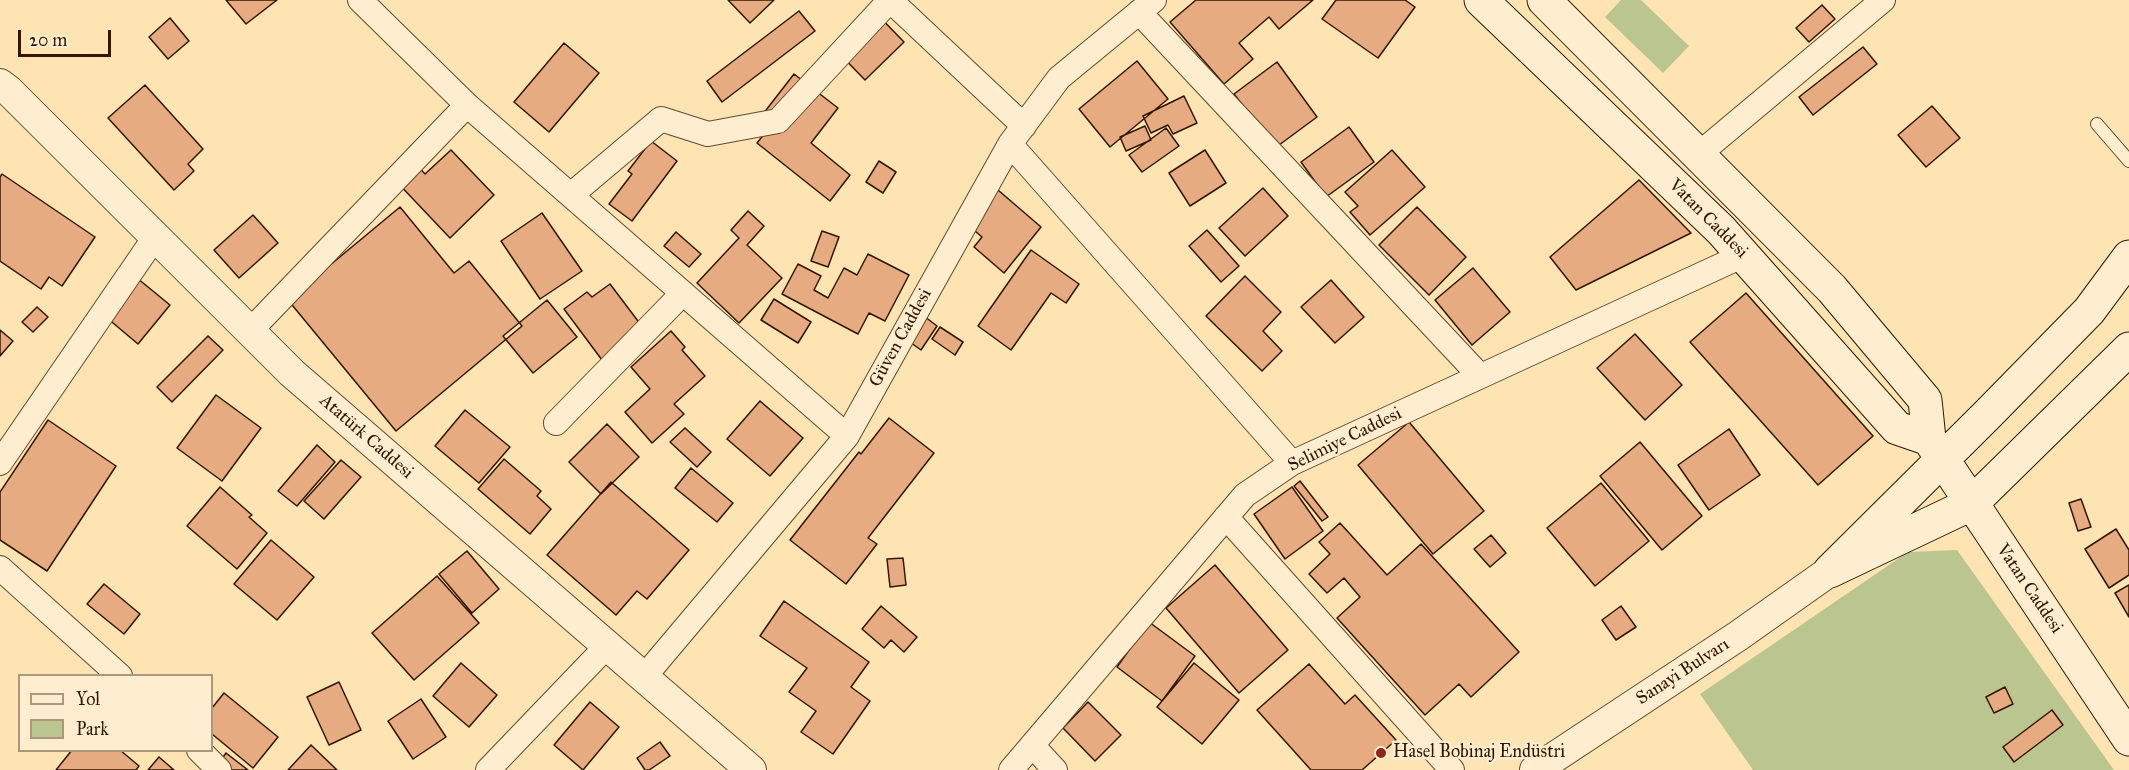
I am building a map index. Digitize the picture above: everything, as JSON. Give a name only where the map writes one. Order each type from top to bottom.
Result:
[{"type":"main road","name":"Vatan Caddesi","points":[[1481,0],[1721,230],[1897,428],[1936,449]]},
{"type":"main road","name":"Vatan Caddesi","points":[[1544,0],[1832,289],[1924,400],[1936,449],[2129,738]]},
{"type":"main road","points":[[1830,570],[1936,449],[1987,416],[2089,310],[2129,256]]},
{"type":"main road","points":[[1830,570],[1971,504],[2129,349]]},
{"type":"street","points":[[360,0],[467,105],[847,436]]},
{"type":"street","points":[[571,195],[661,119],[708,134],[778,121],[890,0],[1017,135],[1292,463]]},
{"type":"street","points":[[1699,154],[1883,0]]},
{"type":"street","points":[[1146,6],[1480,376]]},
{"type":"street","name":"Güven Caddesi","points":[[644,677],[847,436],[1017,135],[1059,78],[1146,6]]},
{"type":"street","name":"Atatürk Caddesi","points":[[0,84],[292,373],[751,770]]},
{"type":"street","points":[[250,331],[467,105]]},
{"type":"street","points":[[0,463],[155,237]]},
{"type":"street","name":"Selimiye Caddesi","points":[[1011,770],[1245,495],[1292,463],[1744,255]]},
{"type":"street","points":[[556,423],[683,293]]},
{"type":"street","points":[[1227,517],[1452,770]]},
{"type":"street","points":[[0,568],[119,674]]},
{"type":"street","name":"Sanayi Bulvarı","points":[[1535,770],[1738,636],[1830,570]]},
{"type":"street","points":[[488,770],[608,646]]},
{"type":"street","points":[[1032,745],[1055,770]]},
{"type":"street","points":[[201,752],[219,770]]},
{"type":"lane","points":[[2097,124],[2129,161]]},
{"type":"green space","points":[[1621,0],[1641,0],[1689,46],[1663,73],[1605,17]]},
{"type":"green space","points":[[1957,550],[2114,770],[1753,770],[1700,694],[1908,552]]},
{"type":"building","points":[[226,0],[277,0],[246,24]]},
{"type":"building","points":[[728,0],[774,0],[750,23]]},
{"type":"building","points":[[1196,0],[1313,0],[1279,29],[1269,17],[1239,43],[1253,59],[1224,84],[1170,22]]},
{"type":"building","points":[[1336,0],[1405,0],[1415,7],[1378,58],[1322,19]]},
{"type":"building","points":[[1822,5],[1835,19],[1809,42],[1796,28]]},
{"type":"building","points":[[872,9],[904,42],[865,80],[833,47]]},
{"type":"building","points":[[799,11],[815,31],[722,102],[707,81]]},
{"type":"building","points":[[170,18],[189,41],[168,59],[149,37]]},
{"type":"building","points":[[564,43],[599,73],[549,132],[514,102]]},
{"type":"building","points":[[1863,47],[1877,64],[1813,115],[1799,97]]},
{"type":"building","points":[[1137,61],[1168,99],[1110,147],[1079,109]]},
{"type":"building","points":[[1277,62],[1317,117],[1275,148],[1234,94]]},
{"type":"building","points":[[794,74],[838,108],[811,143],[850,175],[830,201],[757,143],[774,122],[763,114]]},
{"type":"building","points":[[145,85],[203,149],[188,164],[194,171],[174,190],[108,118]]},
{"type":"building","points":[[1184,96],[1197,123],[1173,134],[1168,125],[1151,133],[1143,116]]},
{"type":"building","points":[[1932,106],[1960,138],[1926,167],[1898,135]]},
{"type":"building","points":[[1145,126],[1151,140],[1126,151],[1120,137]]},
{"type":"building","points":[[1349,127],[1374,162],[1326,197],[1301,162]]},
{"type":"building","points":[[1166,128],[1179,146],[1142,172],[1129,155]]},
{"type":"building","points":[[651,141],[677,161],[632,221],[609,204],[632,174],[628,171]]},
{"type":"building","points":[[451,150],[494,195],[450,238],[395,180],[414,162],[425,174]]},
{"type":"building","points":[[1205,150],[1226,183],[1190,206],[1169,173]]},
{"type":"building","points":[[1392,150],[1425,187],[1370,235],[1350,212],[1358,206],[1345,192]]},
{"type":"building","points":[[879,161],[896,172],[883,193],[866,182]]},
{"type":"building","points":[[2,174],[95,237],[62,286],[49,277],[41,289],[0,261],[0,177]]},
{"type":"building","points":[[1639,180],[1691,233],[1576,290],[1550,257]]},
{"type":"building","points":[[1263,188],[1288,216],[1245,256],[1219,228]]},
{"type":"building","points":[[998,190],[1041,227],[1004,273],[974,247],[982,237],[968,225]]},
{"type":"building","points":[[400,207],[454,273],[469,261],[522,326],[396,431],[288,300]]},
{"type":"building","points":[[1417,207],[1466,257],[1429,295],[1379,245]]},
{"type":"building","points":[[748,211],[764,226],[747,245],[782,278],[739,323],[697,283],[739,238],[731,230]]},
{"type":"building","points":[[542,213],[582,271],[540,299],[501,241]]},
{"type":"building","points":[[253,215],[278,243],[239,278],[214,250]]},
{"type":"building","points":[[1207,230],[1239,266],[1221,282],[1189,246]]},
{"type":"building","points":[[822,231],[839,237],[828,267],[811,261]]},
{"type":"building","points":[[676,232],[701,254],[689,267],[664,246]]},
{"type":"building","points":[[1031,250],[1079,284],[1066,303],[1051,293],[1011,350],[978,326]]},
{"type":"building","points":[[868,254],[909,275],[885,321],[869,313],[858,334],[782,294],[798,264],[821,276],[814,290],[828,298],[844,268],[857,275]]},
{"type":"building","points":[[1473,268],[1510,312],[1472,345],[1435,300]]},
{"type":"building","points":[[126,269],[170,305],[138,344],[94,307]]},
{"type":"building","points":[[1245,276],[1281,312],[1263,331],[1282,351],[1262,371],[1206,316]]},
{"type":"building","points":[[1331,280],[1364,317],[1335,343],[1301,307]]},
{"type":"building","points":[[610,284],[644,329],[602,360],[564,309],[587,292],[592,297]]},
{"type":"building","points":[[1746,293],[1873,436],[1818,485],[1690,342]]},
{"type":"building","points":[[774,299],[811,322],[798,343],[761,320]]},
{"type":"building","points":[[547,300],[577,337],[533,373],[503,336]]},
{"type":"building","points":[[37,307],[48,317],[33,332],[22,322]]},
{"type":"building","points":[[924,316],[937,326],[921,350],[907,340]]},
{"type":"building","points":[[940,327],[963,342],[955,355],[932,339]]},
{"type":"building","points":[[0,330],[13,341],[0,356]]},
{"type":"building","points":[[671,331],[685,347],[682,350],[705,376],[674,404],[684,414],[652,443],[625,412],[650,389],[631,367]]},
{"type":"building","points":[[1635,334],[1682,385],[1645,420],[1597,368]]},
{"type":"building","points":[[208,336],[223,350],[172,402],[157,387]]},
{"type":"building","points":[[216,395],[261,428],[222,481],[177,448]]},
{"type":"building","points":[[760,401],[803,438],[770,476],[727,439]]},
{"type":"building","points":[[465,410],[510,447],[479,483],[435,446]]},
{"type":"building","points":[[889,418],[934,453],[868,538],[877,544],[846,584],[790,540],[859,452],[861,454]]},
{"type":"building","points":[[48,420],[116,466],[47,571],[0,540],[0,492]]},
{"type":"building","points":[[1409,422],[1484,511],[1433,554],[1358,465]]},
{"type":"building","points":[[607,424],[639,457],[601,494],[569,462]]},
{"type":"building","points":[[685,428],[711,452],[697,467],[670,442]]},
{"type":"building","points":[[1729,429],[1760,475],[1709,510],[1678,465]]},
{"type":"building","points":[[1640,442],[1702,516],[1662,550],[1600,476]]},
{"type":"building","points":[[317,445],[335,462],[297,506],[278,491]]},
{"type":"building","points":[[504,459],[541,491],[537,496],[551,509],[530,534],[478,489]]},
{"type":"building","points":[[341,460],[361,477],[324,519],[304,501]]},
{"type":"building","points":[[691,468],[733,503],[717,522],[675,488]]},
{"type":"building","points":[[1300,481],[1328,517],[1322,521],[1294,486]]},
{"type":"building","points":[[611,482],[689,550],[647,599],[637,591],[616,615],[547,555]]},
{"type":"building","points":[[1601,483],[1649,541],[1595,586],[1547,528]]},
{"type":"building","points":[[220,487],[252,515],[249,517],[267,533],[237,569],[187,526]]},
{"type":"building","points":[[1292,487],[1323,531],[1285,559],[1254,514]]},
{"type":"building","points":[[2081,499],[2091,527],[2078,531],[2069,503]]},
{"type":"building","points":[[1340,523],[1387,575],[1421,544],[1519,652],[1471,697],[1459,684],[1425,715],[1337,618],[1360,597],[1344,578],[1327,593],[1309,574],[1330,554],[1319,542]]},
{"type":"building","points":[[2116,529],[2129,550],[2129,575],[2109,588],[2085,549]]},
{"type":"building","points":[[1491,535],[1506,553],[1490,567],[1474,549]]},
{"type":"building","points":[[271,540],[314,577],[277,620],[234,584]]},
{"type":"building","points":[[467,551],[499,589],[472,613],[439,574]]},
{"type":"building","points":[[903,558],[906,585],[890,587],[887,559]]},
{"type":"building","points":[[1215,565],[1288,650],[1239,693],[1166,608]]},
{"type":"building","points":[[437,576],[479,623],[414,680],[372,633]]},
{"type":"building","points":[[104,584],[140,614],[124,634],[87,604]]},
{"type":"building","points":[[2129,585],[2129,617],[2115,593]]},
{"type":"building","points":[[784,601],[869,662],[851,687],[870,701],[833,754],[801,732],[816,711],[789,692],[807,668],[760,636]]},
{"type":"building","points":[[881,606],[917,637],[904,652],[891,640],[884,648],[862,629]]},
{"type":"building","points":[[1621,606],[1636,627],[1616,640],[1602,620]]},
{"type":"building","points":[[1149,622],[1195,656],[1162,701],[1117,667]]},
{"type":"building","points":[[461,663],[497,695],[469,727],[433,696]]},
{"type":"building","points":[[1194,663],[1239,700],[1202,744],[1157,707]]},
{"type":"building","points":[[1309,664],[1345,704],[1355,695],[1396,740],[1362,770],[1311,770],[1257,710]]},
{"type":"building","points":[[339,682],[361,730],[329,745],[307,697]]},
{"type":"building","points":[[2005,687],[2013,704],[1994,713],[1986,697]]},
{"type":"building","points":[[224,693],[278,737],[253,768],[213,735],[213,707]]},
{"type":"building","points":[[421,699],[446,737],[413,759],[388,721]]},
{"type":"building","points":[[590,702],[619,727],[583,770],[554,745]]},
{"type":"building","points":[[1088,702],[1121,735],[1095,761],[1063,728]]},
{"type":"building","points":[[2052,710],[2063,725],[2014,762],[2003,747]]},
{"type":"building","points":[[660,742],[670,756],[649,770],[645,770],[637,758]]},
{"type":"building","points":[[311,745],[337,770],[288,770]]},
{"type":"building","points":[[70,752],[122,752],[139,766],[136,770],[56,770]]},
{"type":"building","points":[[226,753],[248,770],[214,770]]},
{"type":"building","points":[[159,757],[174,770],[148,770]]},
{"type":"place","name":"Hasel Bobinaj Endüstri","points":[[1381,753]]}]
